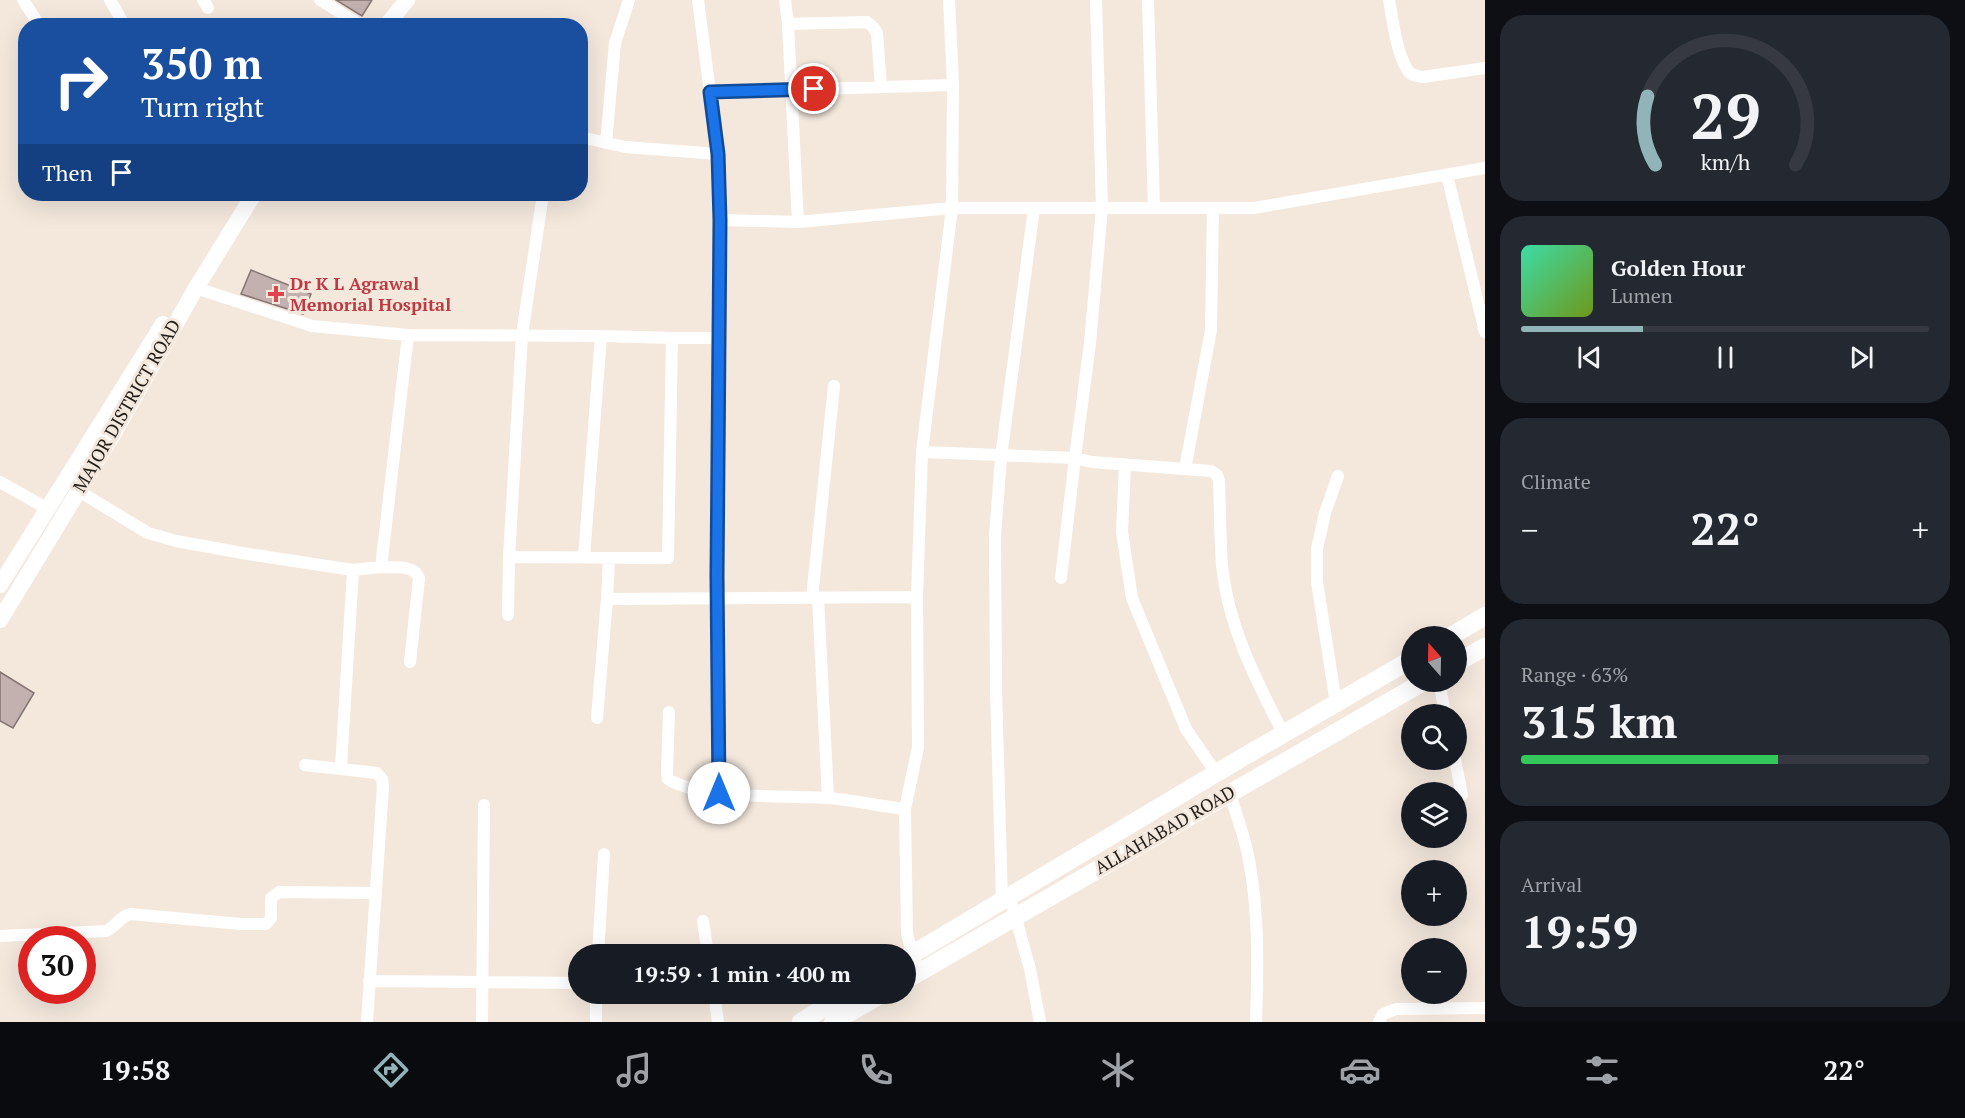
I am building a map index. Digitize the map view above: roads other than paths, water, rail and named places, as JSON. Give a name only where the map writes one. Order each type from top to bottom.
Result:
[{"type":"main road","points":[[1467,627],[1485,616]]},
{"type":"main road","points":[[1467,657],[1485,647]]},
{"type":"main road","points":[[916,952],[1401,665]]},
{"type":"main road","name":"ALLAHABAD ROAD","points":[[916,974],[1406,692]]},
{"type":"main road","points":[[801,1022],[830,1004]]},
{"type":"main road","points":[[834,1022],[865,1004]]},
{"type":"street","points":[[23,0],[35,18]]},
{"type":"street","points":[[110,0],[120,18]]},
{"type":"street","points":[[320,0],[349,18]]},
{"type":"street","points":[[379,18],[393,0]]},
{"type":"street","points":[[392,18],[406,0]]},
{"type":"street","points":[[606,143],[615,43],[629,0]]},
{"type":"street","points":[[698,0],[718,154],[720,220],[717,599],[719,793]]},
{"type":"street","points":[[785,0],[798,222]]},
{"type":"street","points":[[908,944],[904,809],[918,747],[917,597],[922,452],[952,208],[953,85],[949,0]]},
{"type":"street","points":[[1061,578],[1090,343],[1102,208],[1096,0]]},
{"type":"street","points":[[1148,0],[1154,208]]},
{"type":"street","points":[[1389,0],[1398,43],[1407,71],[1414,76],[1423,77],[1485,68]]},
{"type":"street","points":[[788,24],[867,22],[877,33],[881,87]]},
{"type":"street","points":[[710,92],[953,85]]},
{"type":"street","points":[[588,139],[625,147],[718,154]]},
{"type":"street","points":[[720,220],[798,222],[952,208],[1254,208],[1485,168]]},
{"type":"street","points":[[1447,175],[1485,332]]},
{"type":"street","points":[[0,585],[242,201]]},
{"type":"street","name":"MAJOR DISTRICT ROAD","points":[[0,620],[115,431],[196,288],[250,201]]},
{"type":"street","points":[[508,615],[509,557],[522,335],[542,201]]},
{"type":"street","points":[[1034,208],[1001,457],[995,547],[996,689],[1006,899],[1016,916],[1030,969],[1040,1022]]},
{"type":"street","points":[[1185,469],[1211,330],[1214,208]]},
{"type":"street","points":[[196,288],[312,326],[408,335],[719,338]]},
{"type":"street","points":[[381,567],[408,335]]},
{"type":"street","points":[[584,558],[601,336]]},
{"type":"street","points":[[509,557],[668,558],[672,338]]},
{"type":"street","points":[[828,798],[815,598],[834,386]]},
{"type":"street","points":[[922,452],[1001,457],[1075,458],[1125,465],[1211,471],[1217,475],[1222,566],[1232,614],[1247,661],[1283,734]]},
{"type":"street","points":[[1125,465],[1122,532],[1132,598],[1186,729],[1216,773]]},
{"type":"street","points":[[1336,703],[1317,582],[1317,549],[1325,513],[1338,476]]},
{"type":"street","points":[[0,482],[48,509]]},
{"type":"street","points":[[77,490],[148,533],[176,541],[248,555],[353,570],[381,567],[412,569],[417,572],[419,578],[410,662]]},
{"type":"street","points":[[597,718],[609,558]]},
{"type":"street","points":[[341,767],[353,570]]},
{"type":"street","points":[[607,599],[917,597]]},
{"type":"street","points":[[669,712],[668,779],[675,783],[719,793],[828,798],[904,809]]},
{"type":"street","points":[[305,765],[341,767],[377,773],[382,779],[367,1022]]},
{"type":"street","points":[[1230,793],[1249,857],[1257,911],[1256,1022]]},
{"type":"street","points":[[482,1022],[484,805]]},
{"type":"street","points":[[599,944],[604,854]]},
{"type":"street","points":[[0,936],[106,931],[130,914],[241,924],[266,924],[271,918],[271,898],[279,892],[376,893]]},
{"type":"street","points":[[703,921],[706,944]]},
{"type":"street","points":[[369,981],[568,984]]},
{"type":"street","points":[[596,1004],[596,1022]]},
{"type":"street","points":[[716,1004],[718,1022]]},
{"type":"street","points":[[1379,1022],[1383,1014],[1396,1009],[1485,1008]]},
{"type":"place","name":"Dr K L Agrawal Memorial Hospital","points":[[276,294]]}]
